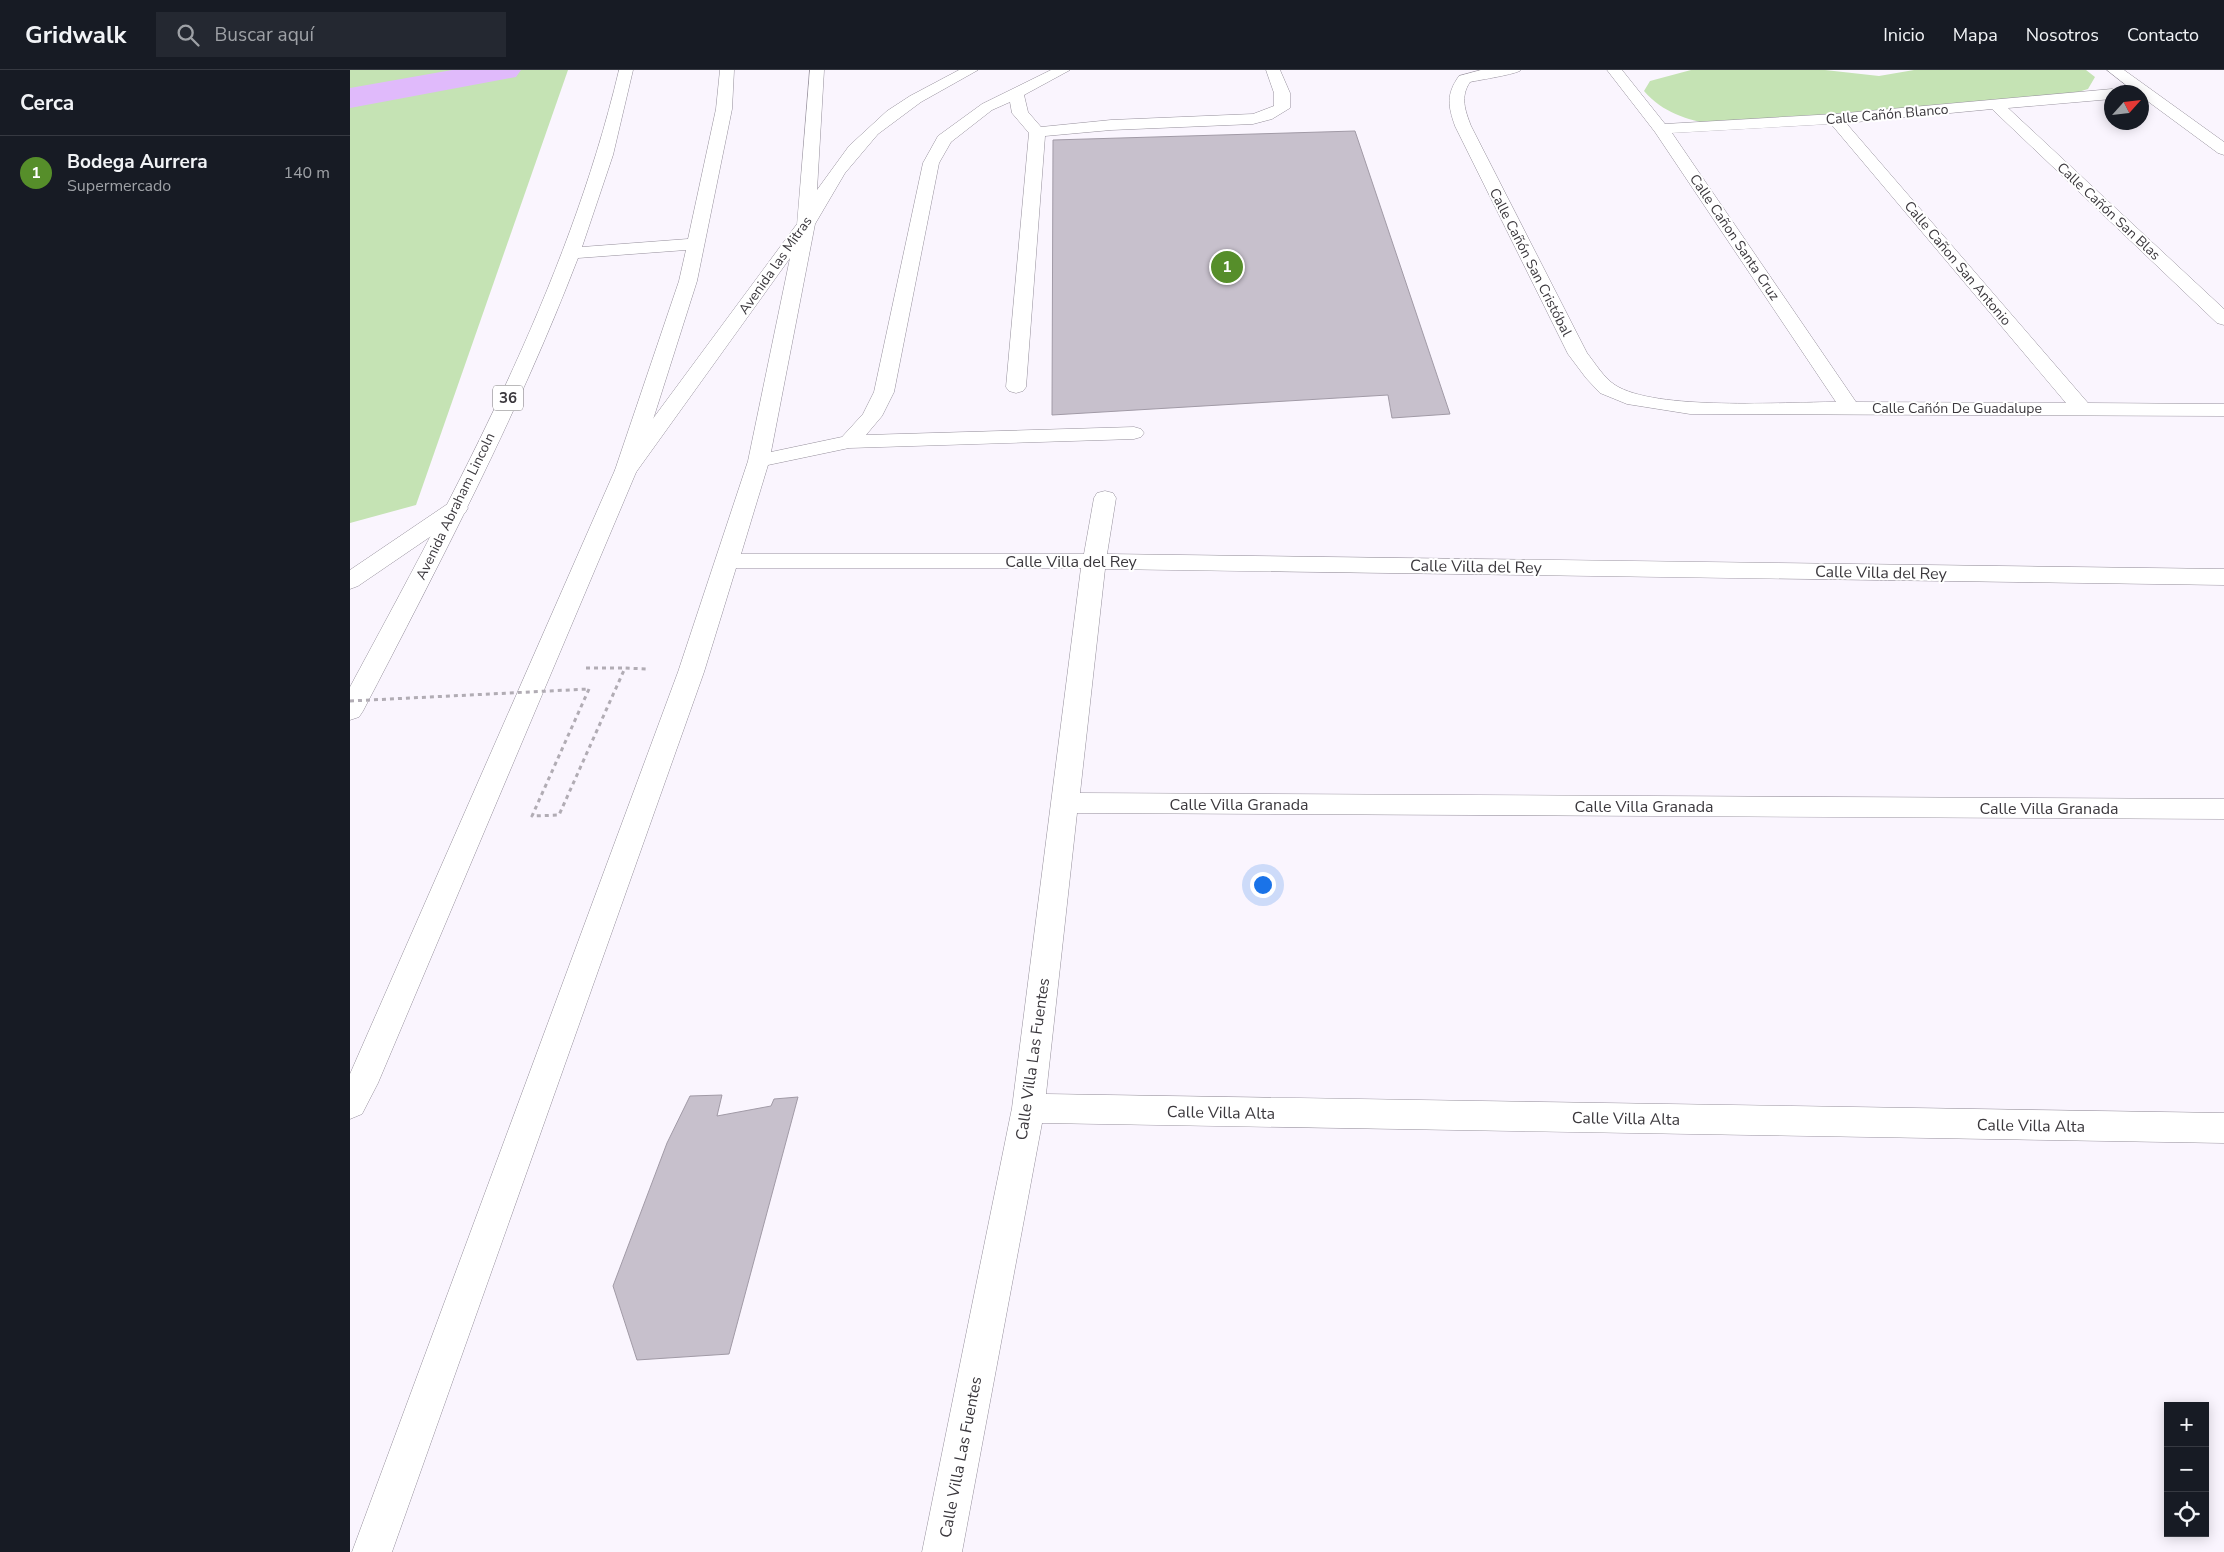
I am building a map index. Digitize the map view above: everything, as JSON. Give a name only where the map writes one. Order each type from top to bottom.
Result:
[{"type":"street","name":"Avenida Abraham Lincoln","points":[[350,711],[457,508],[548,313],[572,253],[603,165],[626,70]]},
{"type":"street","points":[[350,1104],[362,1083],[626,470],[675,326],[696,244],[721,127],[727,70]]},
{"type":"street","name":"Avenida las Mitras","points":[[626,470],[806,224],[826,186],[856,145],[897,110],[936,86],[971,70]]},
{"type":"street","points":[[849,442],[872,416],[884,392],[931,163],[944,139],[987,107],[1062,70]]},
{"type":"street","points":[[1037,132],[1111,125],[1202,122],[1267,116],[1282,108],[1284,101],[1273,70]]},
{"type":"street","name":"Calle Cañón San Cristóbal","points":[[1514,70],[1494,72],[1464,79],[1457,89],[1455,102],[1463,126],[1578,354],[1607,389],[1634,400],[1690,408]]},
{"type":"street","name":"Calle Cañon Santa Cruz","points":[[1614,70],[1661,129],[1850,408]]},
{"type":"street","points":[[2114,70],[2132,85]]},
{"type":"street","points":[[372,1552],[690,672],[728,561],[759,461],[806,224],[819,71]]},
{"type":"street","points":[[1016,94],[1020,113],[1037,132],[1016,387]]},
{"type":"street","name":"Calle Cañón Blanco","points":[[1661,129],[1835,119],[2104,95]]},
{"type":"street","points":[[2149,98],[2224,150]]},
{"type":"street","name":"Calle Cañón San Blas","points":[[1994,104],[2224,319]]},
{"type":"street","name":"Calle Cañon San Antonio","points":[[1835,119],[2081,408]]},
{"type":"street","points":[[572,253],[696,244]]},
{"type":"street","name":"Calle Cañón De Guadalupe","points":[[1690,408],[2224,410]]},
{"type":"street","points":[[759,461],[849,442],[1134,433]]},
{"type":"street","name":"Calle Villa Las Fuentes","points":[[942,1552],[1028,1108],[1094,561],[1105,498]]},
{"type":"street","points":[[350,582],[457,508]]},
{"type":"street","name":"Calle Villa del Rey","points":[[728,561],[1094,561],[2224,577]]},
{"type":"street","name":"Calle Villa Granada","points":[[1064,803],[2224,809]]},
{"type":"street","name":"Calle Villa Alta","points":[[1028,1108],[2224,1128]]},
{"type":"path","points":[[350,701],[589,689],[532,816],[560,815],[625,668],[690,672]]},
{"type":"green space","points":[[350,70],[568,70],[416,505],[350,523]]},
{"type":"green space","points":[[1691,70],[1825,70],[1879,76],[1914,70],[2086,70],[2095,77],[2088,89],[2075,93],[1713,125],[1667,110],[1651,99],[1644,91],[1650,81]]},
{"type":"building","points":[[1355,131],[1450,414],[1392,418],[1388,395],[1052,415],[1053,140]]},
{"type":"building","points":[[722,1095],[717,1116],[771,1106],[774,1099],[798,1097],[729,1354],[637,1360],[613,1286],[667,1143],[690,1096]]},
{"type":"waterway","points":[[350,98],[505,70]]},
{"type":"place","name":"Bodega Aurrera","points":[[1227,267]]}]
